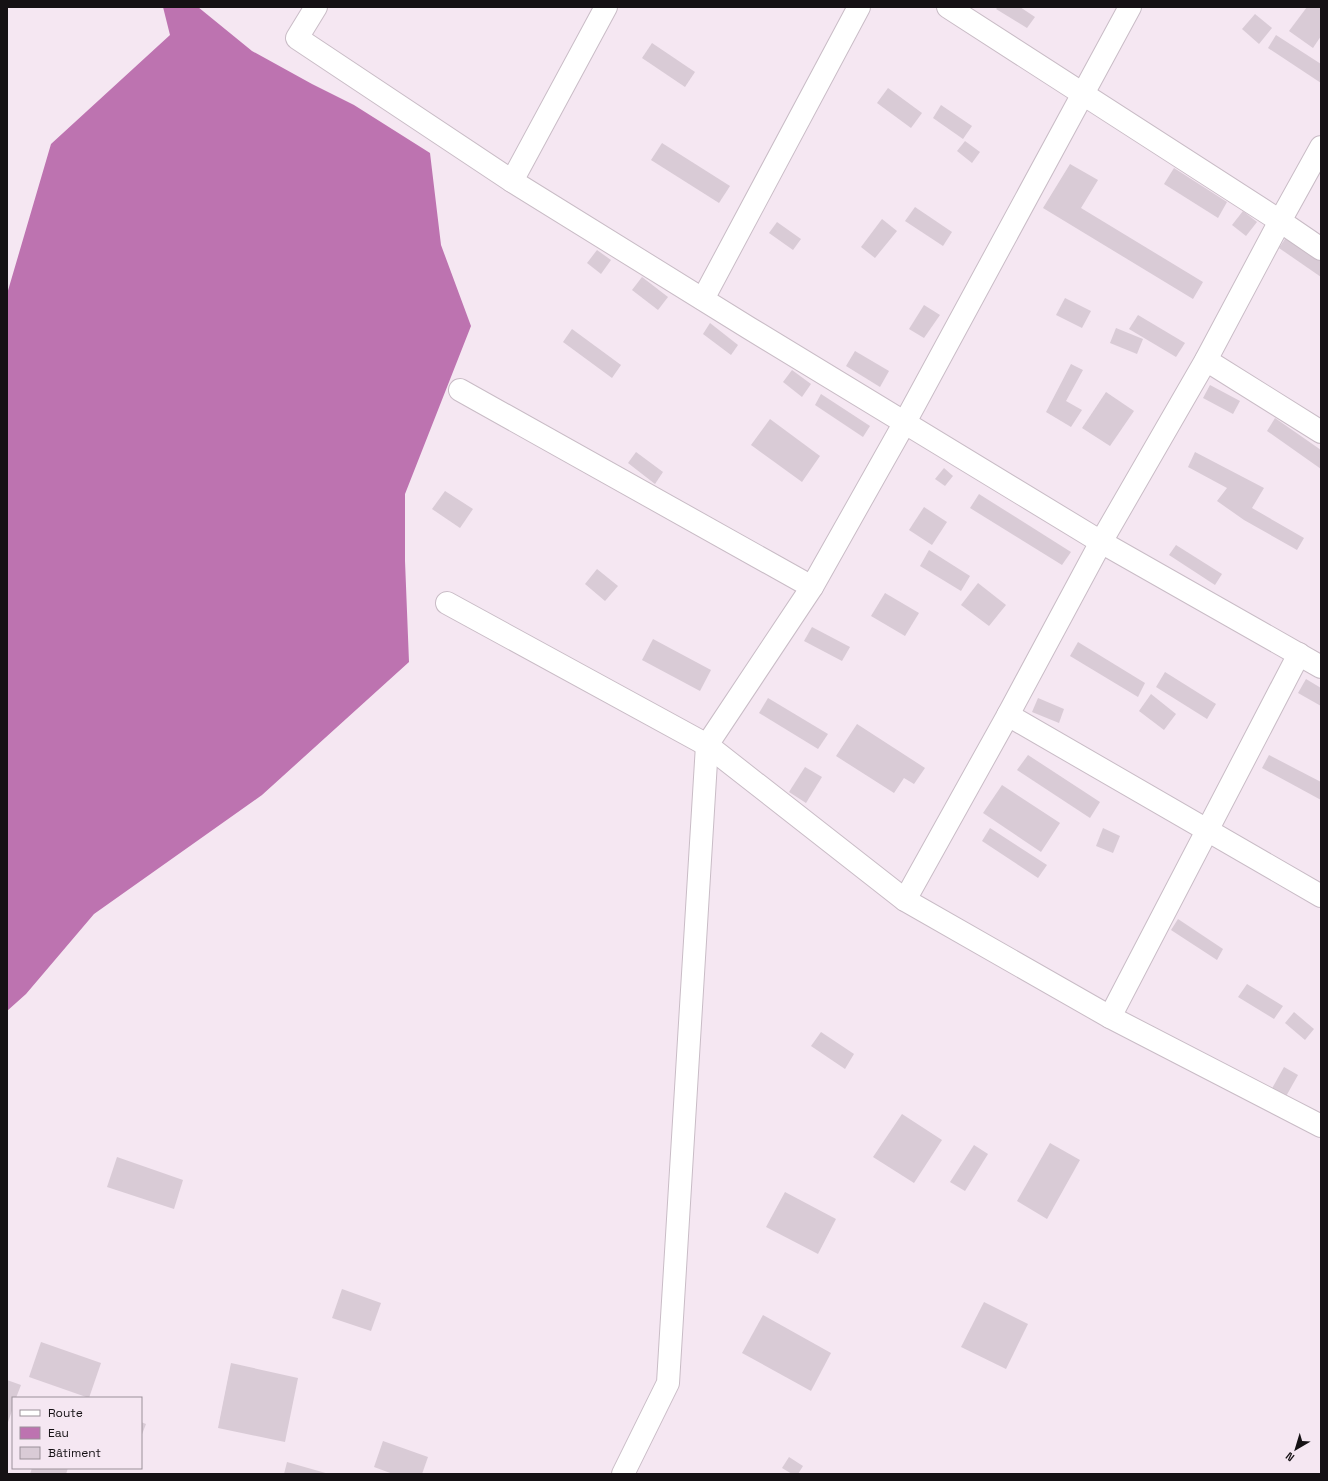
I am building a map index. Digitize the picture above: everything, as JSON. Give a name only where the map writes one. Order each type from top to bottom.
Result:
[{"type":"street","points":[[316,7],[297,38],[512,181],[1101,542],[1321,667]]},
{"type":"street","points":[[512,181],[606,7]]},
{"type":"street","points":[[703,299],[859,7]]},
{"type":"street","points":[[948,7],[1321,249]]},
{"type":"street","points":[[624,1474],[668,1384],[707,745],[812,587],[905,422],[1130,7]]},
{"type":"street","points":[[905,900],[1008,715],[1101,542],[1206,360],[1321,146]]},
{"type":"street","points":[[1206,360],[1321,432]]},
{"type":"street","points":[[460,390],[812,587]]},
{"type":"street","points":[[447,603],[707,745],[905,900],[1110,1017],[1321,1126]]},
{"type":"street","points":[[1110,1017],[1299,654]]},
{"type":"street","points":[[1008,715],[1321,896]]},
{"type":"water","points":[[163,7],[198,7],[252,51],[354,105],[430,153],[441,245],[471,326],[405,494],[405,561],[409,662],[262,795],[94,914],[26,994],[7,1011],[7,294],[51,144],[170,35]]},
{"type":"building","points":[[998,7],[1020,7],[1035,17],[1027,28],[996,9]]},
{"type":"building","points":[[1307,7],[1321,7],[1321,36],[1313,48],[1289,31]]},
{"type":"building","points":[[1255,14],[1272,28],[1259,44],[1242,29]]},
{"type":"building","points":[[1276,35],[1321,64],[1321,83],[1268,48]]},
{"type":"building","points":[[652,43],[695,72],[685,87],[642,58]]},
{"type":"building","points":[[888,88],[922,113],[911,128],[877,103]]},
{"type":"building","points":[[941,105],[972,126],[963,139],[933,118]]},
{"type":"building","points":[[965,141],[980,152],[972,163],[957,151]]},
{"type":"building","points":[[662,143],[730,186],[719,203],[651,160]]},
{"type":"building","points":[[1070,164],[1098,180],[1081,208],[1203,282],[1193,299],[1043,208]]},
{"type":"building","points":[[1174,168],[1227,202],[1218,218],[1164,184]]},
{"type":"building","points":[[915,207],[952,232],[943,246],[905,221]]},
{"type":"building","points":[[1243,211],[1257,222],[1246,236],[1232,225]]},
{"type":"building","points":[[882,219],[897,231],[875,258],[861,247]]},
{"type":"building","points":[[777,222],[801,239],[793,250],[769,233]]},
{"type":"building","points":[[1289,233],[1321,254],[1321,277],[1279,248]]},
{"type":"building","points":[[597,250],[611,260],[601,274],[587,263]]},
{"type":"building","points":[[642,277],[668,297],[658,310],[632,290]]},
{"type":"building","points":[[1065,298],[1091,311],[1082,328],[1056,315]]},
{"type":"building","points":[[924,305],[940,315],[924,338],[909,329]]},
{"type":"building","points":[[1138,315],[1185,343],[1176,357],[1129,329]]},
{"type":"building","points":[[710,323],[738,345],[731,355],[703,334]]},
{"type":"building","points":[[1116,328],[1143,339],[1137,354],[1110,343]]},
{"type":"building","points":[[572,329],[621,365],[612,378],[563,342]]},
{"type":"building","points":[[855,351],[889,371],[880,387],[846,366]]},
{"type":"building","points":[[1071,364],[1083,370],[1066,401],[1082,410],[1071,427],[1046,412]]},
{"type":"building","points":[[792,370],[811,384],[802,397],[783,382]]},
{"type":"building","points":[[1210,385],[1240,401],[1233,414],[1203,398]]},
{"type":"building","points":[[1106,392],[1134,411],[1110,446],[1082,428]]},
{"type":"building","points":[[821,394],[870,426],[863,437],[815,405]]},
{"type":"building","points":[[1275,418],[1321,450],[1321,469],[1267,431]]},
{"type":"building","points":[[770,419],[820,456],[802,482],[751,445]]},
{"type":"building","points":[[636,452],[663,472],[655,484],[628,463]]},
{"type":"building","points":[[1195,452],[1264,488],[1252,508],[1304,538],[1297,550],[1244,520],[1217,501],[1227,488],[1188,467]]},
{"type":"building","points":[[944,468],[953,476],[945,486],[935,479]]},
{"type":"building","points":[[445,491],[473,509],[460,528],[432,509]]},
{"type":"building","points":[[979,494],[1071,552],[1062,565],[970,508]]},
{"type":"building","points":[[924,507],[947,522],[932,545],[909,530]]},
{"type":"building","points":[[1176,545],[1222,574],[1215,585],[1169,555]]},
{"type":"building","points":[[929,550],[970,576],[961,591],[920,566]]},
{"type":"building","points":[[597,569],[618,586],[605,601],[585,584]]},
{"type":"building","points":[[978,583],[1006,605],[989,626],[961,605]]},
{"type":"building","points":[[885,593],[919,613],[905,636],[871,616]]},
{"type":"building","points":[[812,627],[850,647],[842,661],[804,641]]},
{"type":"building","points":[[653,639],[711,670],[700,691],[642,660]]},
{"type":"building","points":[[1078,642],[1145,683],[1138,697],[1070,656]]},
{"type":"building","points":[[1165,672],[1216,704],[1207,719],[1156,687]]},
{"type":"building","points":[[1306,679],[1321,688],[1321,706],[1298,693]]},
{"type":"building","points":[[1151,694],[1176,714],[1164,730],[1139,711]]},
{"type":"building","points":[[768,698],[828,734],[818,749],[759,713]]},
{"type":"building","points":[[1038,698],[1064,709],[1059,723],[1032,712]]},
{"type":"building","points":[[857,724],[925,768],[914,784],[904,778],[894,793],[836,756]]},
{"type":"building","points":[[1028,755],[1100,802],[1090,818],[1017,770]]},
{"type":"building","points":[[1269,755],[1321,782],[1321,800],[1262,768]]},
{"type":"building","points":[[805,767],[822,777],[806,803],[789,792]]},
{"type":"building","points":[[1002,785],[1060,823],[1041,852],[983,813]]},
{"type":"building","points":[[990,828],[1047,865],[1038,878],[982,841]]},
{"type":"building","points":[[1103,828],[1120,836],[1113,853],[1096,846]]},
{"type":"building","points":[[1178,919],[1223,949],[1217,960],[1171,930]]},
{"type":"building","points":[[1247,984],[1283,1006],[1274,1019],[1238,997]]},
{"type":"building","points":[[1294,1012],[1314,1029],[1305,1040],[1285,1023]]},
{"type":"building","points":[[821,1032],[854,1054],[845,1069],[811,1046]]},
{"type":"building","points":[[1284,1067],[1298,1075],[1280,1107],[1266,1099]]},
{"type":"building","points":[[902,1114],[942,1140],[914,1183],[873,1157]]},
{"type":"building","points":[[1050,1143],[1080,1160],[1047,1219],[1017,1201]]},
{"type":"building","points":[[974,1145],[988,1154],[965,1191],[950,1182]]},
{"type":"building","points":[[117,1157],[183,1180],[174,1209],[107,1187]]},
{"type":"building","points":[[785,1192],[836,1219],[818,1254],[766,1227]]},
{"type":"building","points":[[342,1289],[381,1303],[371,1331],[332,1318]]},
{"type":"building","points":[[984,1302],[1028,1324],[1006,1369],[961,1347]]},
{"type":"building","points":[[763,1315],[831,1353],[811,1391],[742,1353]]},
{"type":"building","points":[[41,1342],[101,1363],[89,1397],[29,1377]]},
{"type":"building","points":[[231,1363],[298,1378],[285,1442],[218,1428]]},
{"type":"building","points":[[7,1380],[21,1385],[16,1397],[12,1397],[12,1411],[7,1425]]},
{"type":"building","points":[[142,1422],[146,1424],[142,1434]]},
{"type":"building","points":[[383,1441],[428,1457],[422,1474],[393,1474],[374,1467]]},
{"type":"building","points":[[789,1457],[803,1466],[798,1474],[792,1474],[782,1468]]},
{"type":"building","points":[[287,1462],[329,1474],[284,1474]]},
{"type":"building","points":[[32,1469],[68,1469],[66,1474],[30,1474]]}]
